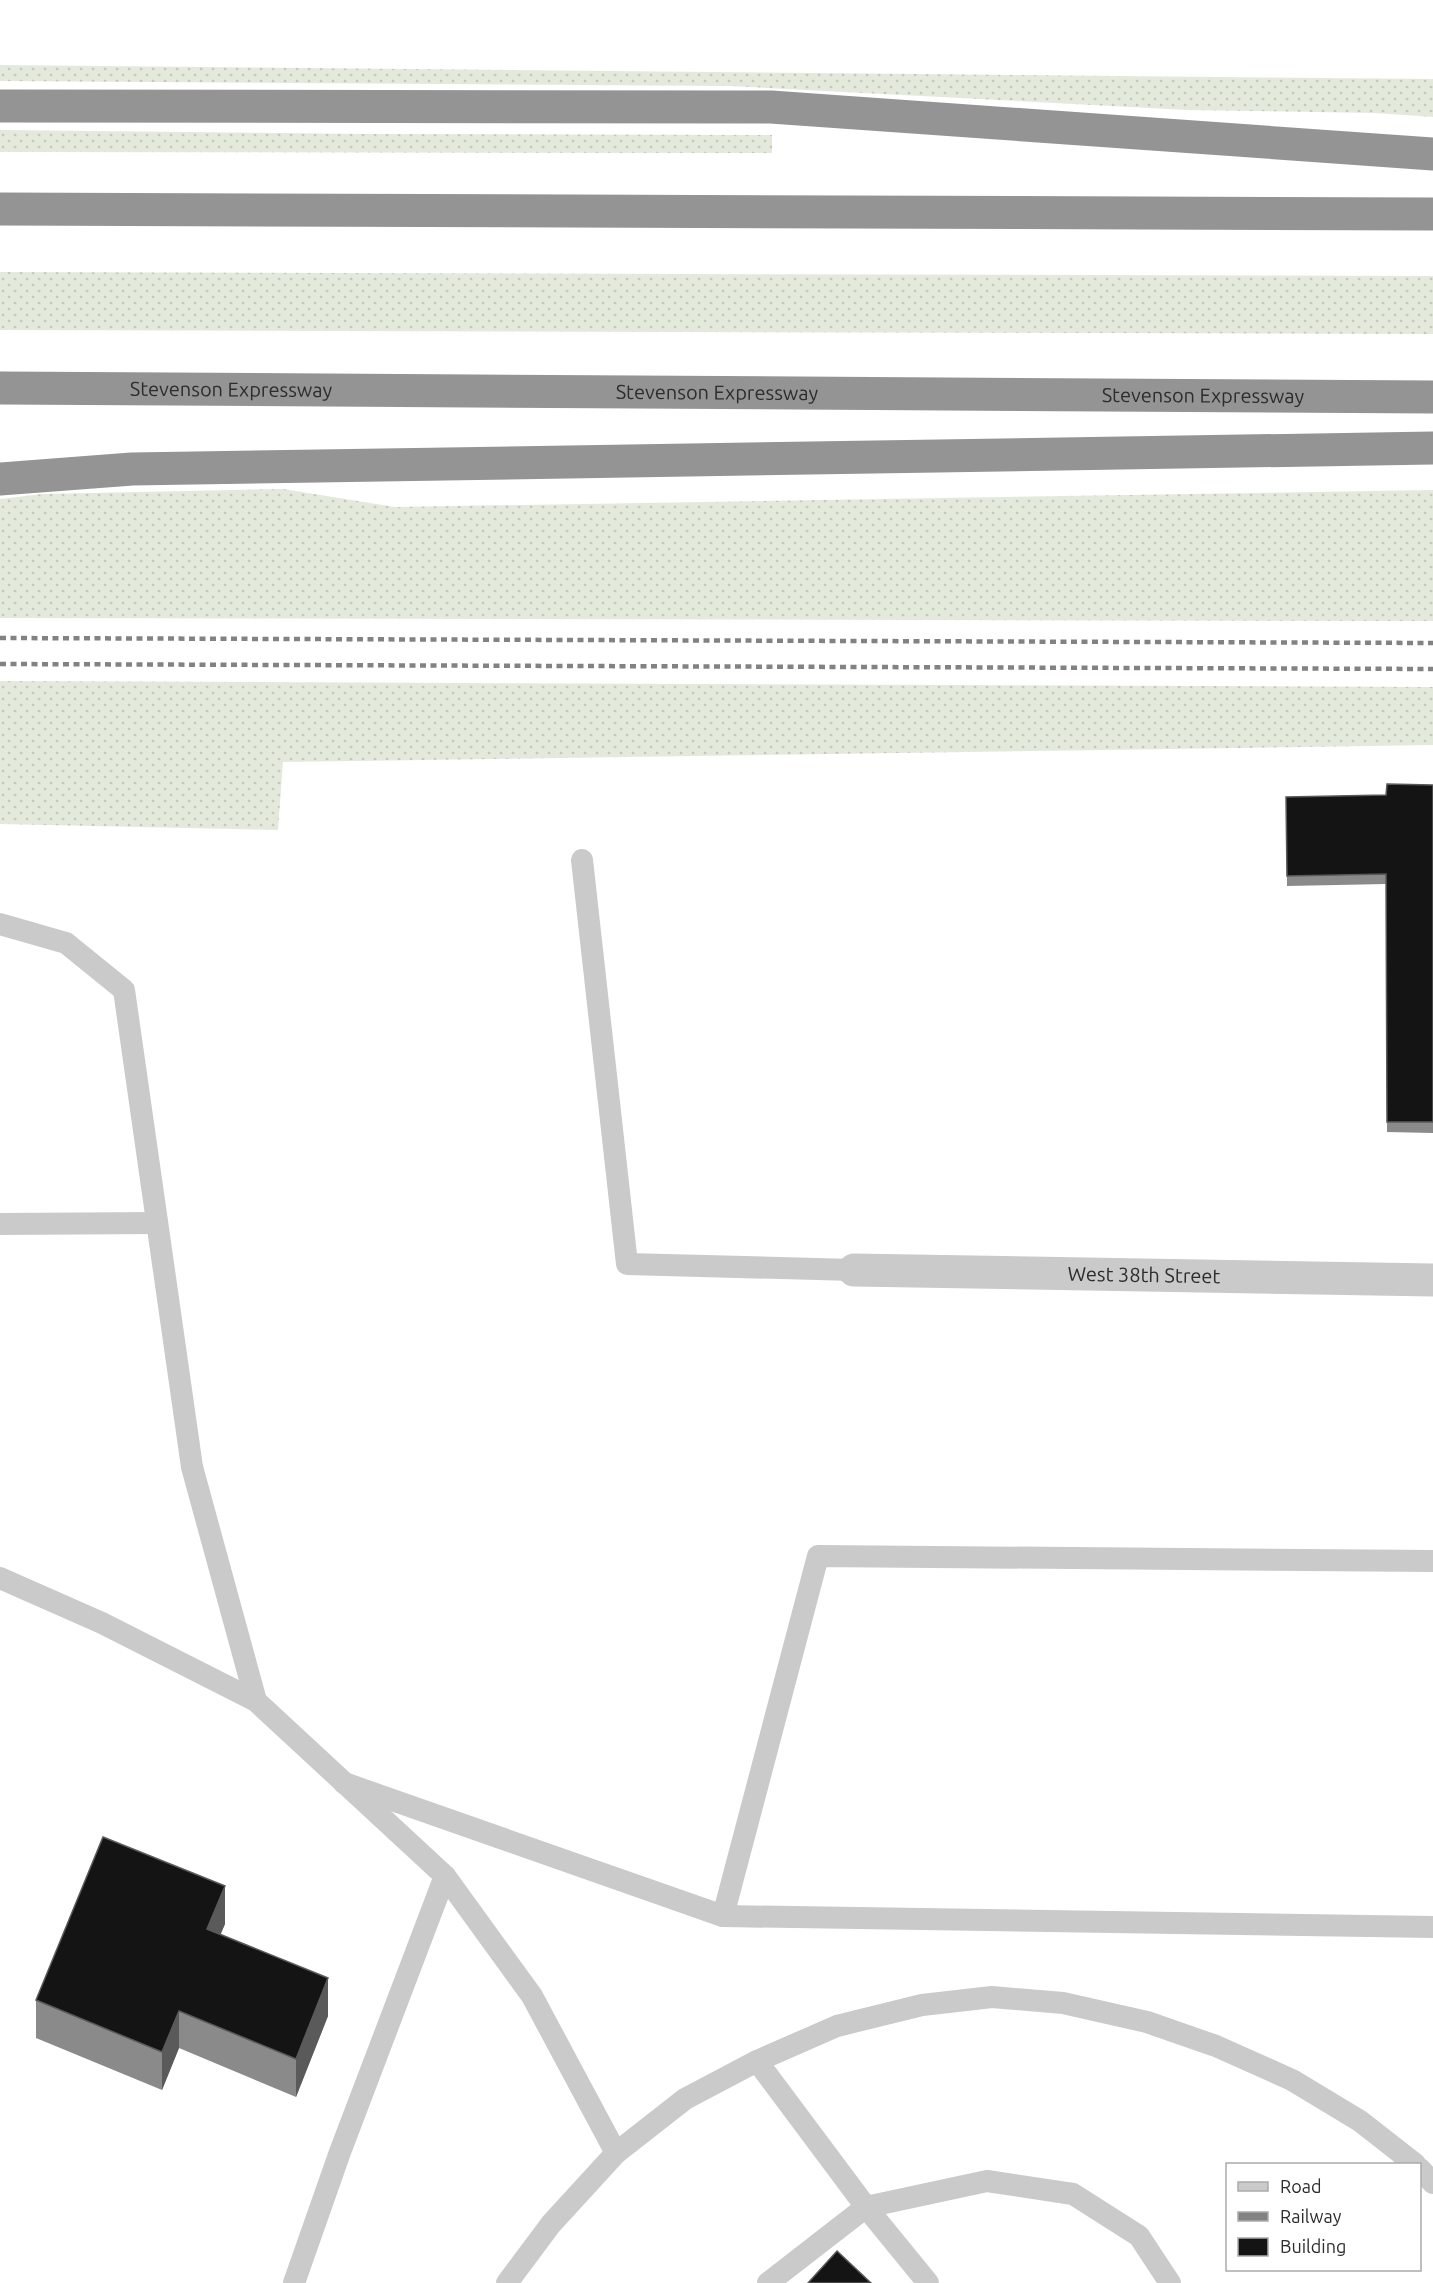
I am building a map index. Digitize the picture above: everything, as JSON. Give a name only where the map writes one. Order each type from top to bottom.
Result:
[{"type":"highway","points":[[0,106],[771,107],[1433,154]]},
{"type":"highway","points":[[0,208],[1433,214]]},
{"type":"highway","name":"Stevenson Expressway","points":[[0,388],[1433,397]]},
{"type":"highway","points":[[0,479],[132,469],[1433,448]]},
{"type":"street","name":"West 38th Street","points":[[854,1270],[1433,1280]]},
{"type":"lane","points":[[582,860],[627,1264],[854,1270]]},
{"type":"lane","points":[[0,924],[66,943],[124,990],[192,1467],[256,1701]]},
{"type":"lane","points":[[0,1224],[157,1223]]},
{"type":"lane","points":[[723,1916],[818,1556],[1433,1561]]},
{"type":"lane","points":[[0,1578],[102,1623],[256,1701],[445,1876],[532,1996],[616,2153]]},
{"type":"lane","points":[[344,1783],[723,1916],[1431,1931]]},
{"type":"lane","points":[[294,2283],[340,2152],[445,1876]]},
{"type":"lane","points":[[507,2283],[551,2224],[616,2153],[685,2099],[757,2061],[837,2026],[922,2005],[992,1997],[1063,2003],[1156,2026],[1216,2046],[1292,2080],[1360,2121],[1414,2163]]},
{"type":"lane","points":[[757,2061],[866,2207],[928,2283]]},
{"type":"lane","points":[[1421,2171],[1433,2183]]},
{"type":"lane","points":[[768,2283],[866,2207],[987,2181],[1073,2194],[1139,2236],[1170,2283]]},
{"type":"green space","points":[[0,65],[1433,79],[1433,117],[1375,113],[1187,110],[730,86],[0,81]]},
{"type":"green space","points":[[0,130],[772,135],[772,153],[0,152]]},
{"type":"green space","points":[[0,272],[1433,276],[1433,334],[0,330]]},
{"type":"green space","points":[[283,489],[395,507],[1433,490],[1433,621],[0,618],[0,499],[42,494]]},
{"type":"green space","points":[[0,681],[1433,687],[1433,745],[283,762],[278,830],[0,824]]},
{"type":"building","points":[[1387,784],[1433,785],[1433,1122],[1387,1122],[1386,874],[1287,876],[1286,797],[1386,795]]},
{"type":"building","points":[[103,1837],[225,1886],[207,1929],[328,1978],[296,2059],[179,2011],[162,2052],[36,2000]]},
{"type":"building","points":[[837,2251],[871,2283],[808,2283]]},
{"type":"railway","points":[[0,638],[1433,643]]},
{"type":"railway","points":[[0,664],[1433,669]]}]
